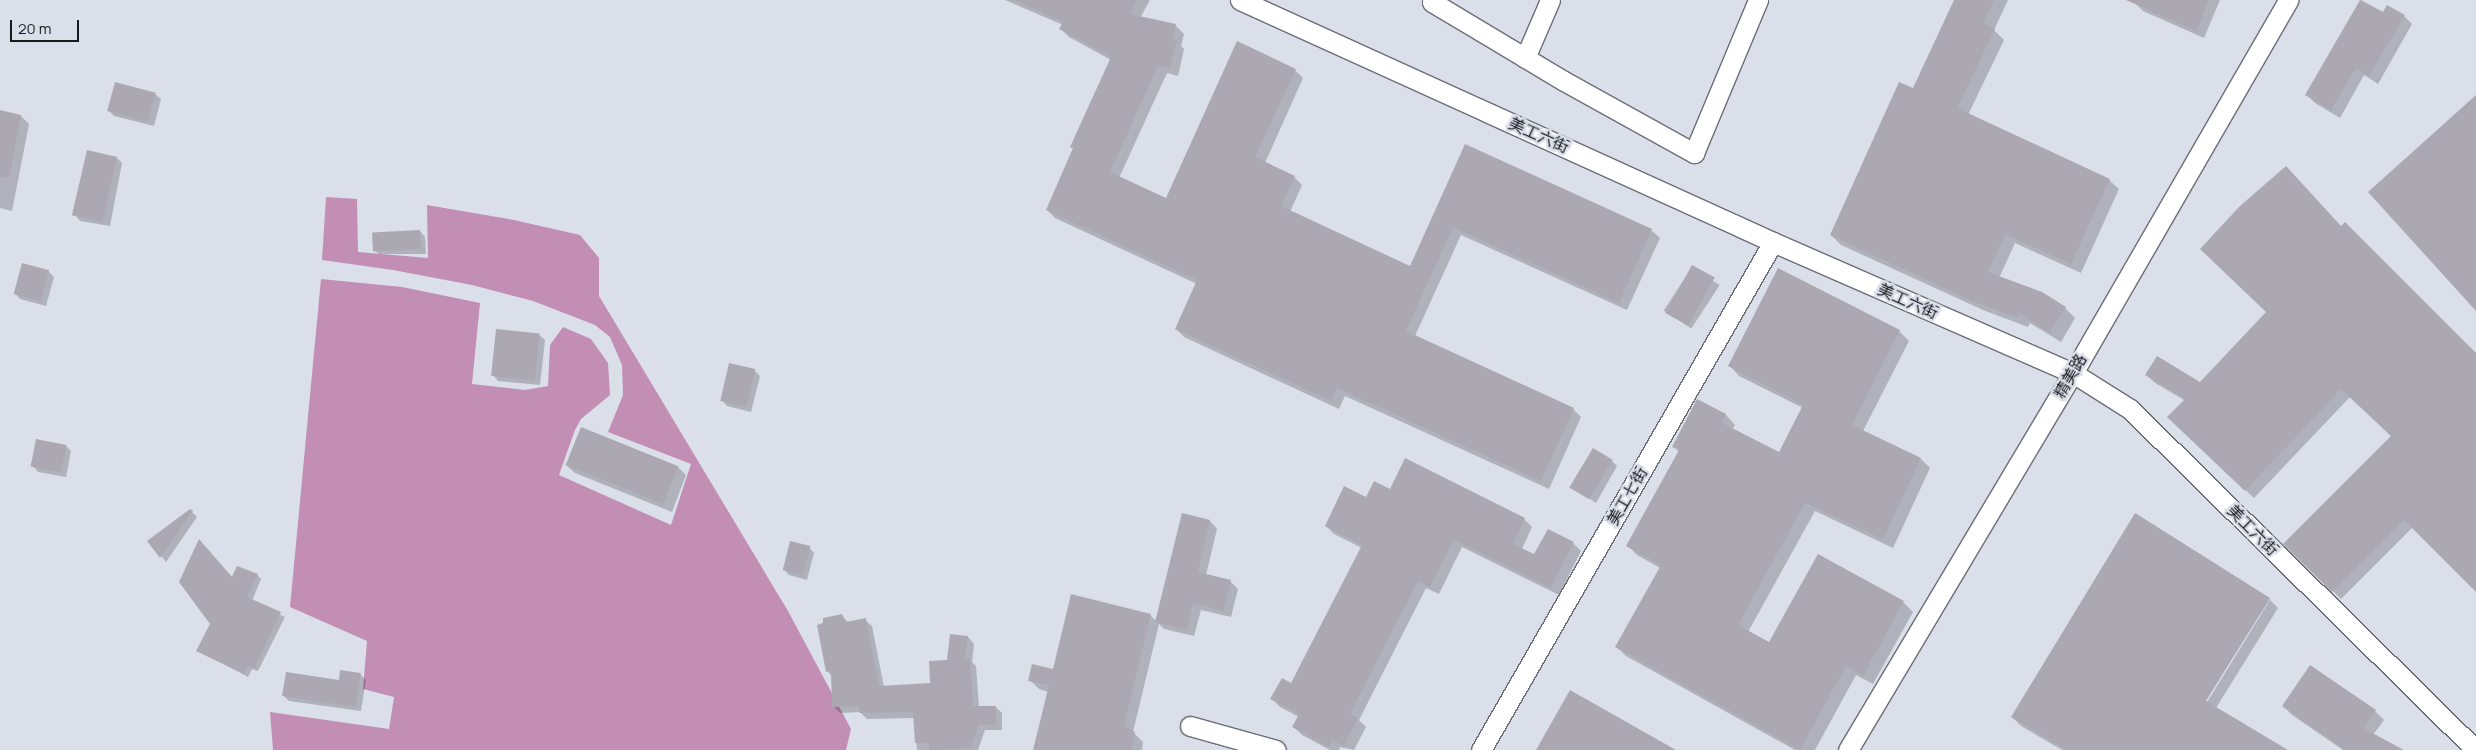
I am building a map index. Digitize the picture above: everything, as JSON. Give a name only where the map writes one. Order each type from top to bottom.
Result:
[{"type":"street","points":[[1433,0],[1432,2],[1525,58],[1694,153],[1758,0]]},
{"type":"street","points":[[1525,58],[1550,0]]},
{"type":"street","name":"美工六街","points":[[1250,2],[1773,242],[2073,372],[2130,409],[2476,750]]},
{"type":"street","name":"精美路","points":[[1848,750],[2073,372],[2282,5]]},
{"type":"street","name":"美工七街","points":[[1481,750],[1773,242]]},
{"type":"street","points":[[1190,726],[1276,750]]},
{"type":"shaded area","points":[[326,197],[357,199],[358,252],[428,258],[427,205],[514,220],[580,235],[599,258],[599,296],[788,611],[851,729],[846,750],[273,750],[270,712],[389,729],[394,697],[363,689],[367,641],[290,607],[321,279],[402,287],[480,303],[472,384],[525,390],[548,386],[550,345],[563,327],[591,339],[608,363],[610,395],[581,419],[575,430],[559,475],[671,525],[691,464],[608,432],[623,395],[622,365],[610,337],[595,325],[533,301],[472,285],[393,270],[322,260]]},
{"type":"building","points":[[1014,0],[1138,0],[1130,14],[1176,24],[1173,39],[1177,40],[1170,68],[1158,66],[1110,172],[1166,198],[1237,41],[1296,69],[1255,157],[1295,176],[1281,206],[1410,266],[1465,144],[1652,229],[1619,303],[1453,227],[1406,331],[1574,408],[1541,481],[1337,388],[1331,401],[1175,329],[1197,280],[1046,210],[1073,148],[1070,147],[1111,57],[1059,29],[1063,22]]},
{"type":"building","points":[[1954,0],[1994,0],[1983,23],[1995,29],[1957,108],[2110,179],[2071,264],[2005,234],[1988,272],[2042,292],[2066,307],[2050,333],[2020,314],[2018,318],[1972,301],[1830,235],[1899,82],[1913,88]]},
{"type":"building","points":[[2126,0],[2209,0],[2196,31]]},
{"type":"building","points":[[2360,0],[2383,12],[2387,5],[2405,15],[2369,76],[2356,68],[2331,110],[2305,95]]},
{"type":"building","points":[[115,82],[156,93],[148,122],[107,111]]},
{"type":"building","points":[[2476,95],[2476,311],[2368,192]]},
{"type":"building","points":[[0,110],[21,115],[9,178],[0,177]]},
{"type":"building","points":[[87,150],[117,157],[102,222],[72,215]]},
{"type":"building","points":[[2286,166],[2341,226],[2345,222],[2476,353],[2476,592],[2404,520],[2332,592],[2283,544],[2391,436],[2341,389],[2245,491],[2167,417],[2185,399],[2145,375],[2157,356],[2200,382],[2266,312],[2200,249],[2240,206]]},
{"type":"building","points":[[420,230],[421,249],[373,251],[372,233]]},
{"type":"building","points":[[22,263],[49,270],[41,301],[14,294]]},
{"type":"building","points":[[1692,265],[1715,278],[1688,326],[1665,313]]},
{"type":"building","points":[[1778,268],[1900,330],[1852,425],[1921,458],[1883,539],[1805,503],[1738,625],[1769,642],[1818,554],[1904,601],[1863,676],[1846,666],[1800,750],[1615,647],[1661,565],[1626,546],[1679,450],[1672,447],[1697,399],[1726,414],[1722,423],[1779,452],[1803,405],[1728,366]]},
{"type":"building","points":[[496,329],[540,334],[535,380],[491,376]]},
{"type":"building","points":[[729,363],[755,369],[747,407],[720,401]]},
{"type":"building","points":[[581,427],[678,466],[663,504],[566,465]]},
{"type":"building","points":[[36,439],[66,445],[61,472],[31,466]]},
{"type":"building","points":[[1593,448],[1613,460],[1589,499],[1569,487]]},
{"type":"building","points":[[1405,458],[1525,518],[1513,544],[1534,554],[1548,529],[1574,542],[1551,588],[1454,540],[1430,587],[1418,581],[1350,713],[1358,718],[1344,746],[1332,740],[1329,747],[1292,727],[1299,714],[1270,699],[1282,678],[1291,683],[1362,545],[1325,526],[1344,486],[1366,497],[1374,481],[1390,489]]},
{"type":"building","points":[[190,509],[193,511],[160,558],[147,541]]},
{"type":"building","points":[[1182,513],[1210,520],[1198,572],[1231,580],[1223,611],[1193,603],[1187,630],[1155,622]]},
{"type":"building","points":[[2135,513],[2270,598],[2206,701],[2288,750],[2066,750],[2011,717]]},
{"type":"building","points":[[199,539],[232,577],[237,566],[258,574],[247,597],[281,612],[254,669],[248,666],[244,674],[196,651],[210,624],[179,582]]},
{"type":"building","points":[[790,541],[810,546],[803,575],[783,570]]},
{"type":"building","points":[[1071,594],[1151,614],[1124,726],[1135,732],[1131,750],[1033,750],[1049,685],[1028,681],[1032,664],[1053,669]]},
{"type":"building","points":[[842,614],[846,622],[866,618],[879,686],[930,683],[929,661],[947,660],[950,634],[968,636],[965,659],[970,659],[973,706],[996,706],[996,725],[979,725],[971,748],[930,750],[929,743],[915,743],[913,712],[859,713],[859,706],[832,707],[831,671],[826,672],[817,625],[823,623],[823,618]]},
{"type":"building","points":[[2310,665],[2376,710],[2363,728],[2404,750],[2345,750],[2282,706]]},
{"type":"building","points":[[340,670],[361,673],[356,707],[282,696],[286,672],[339,680]]},
{"type":"building","points":[[1570,690],[1676,750],[1536,750]]}]
